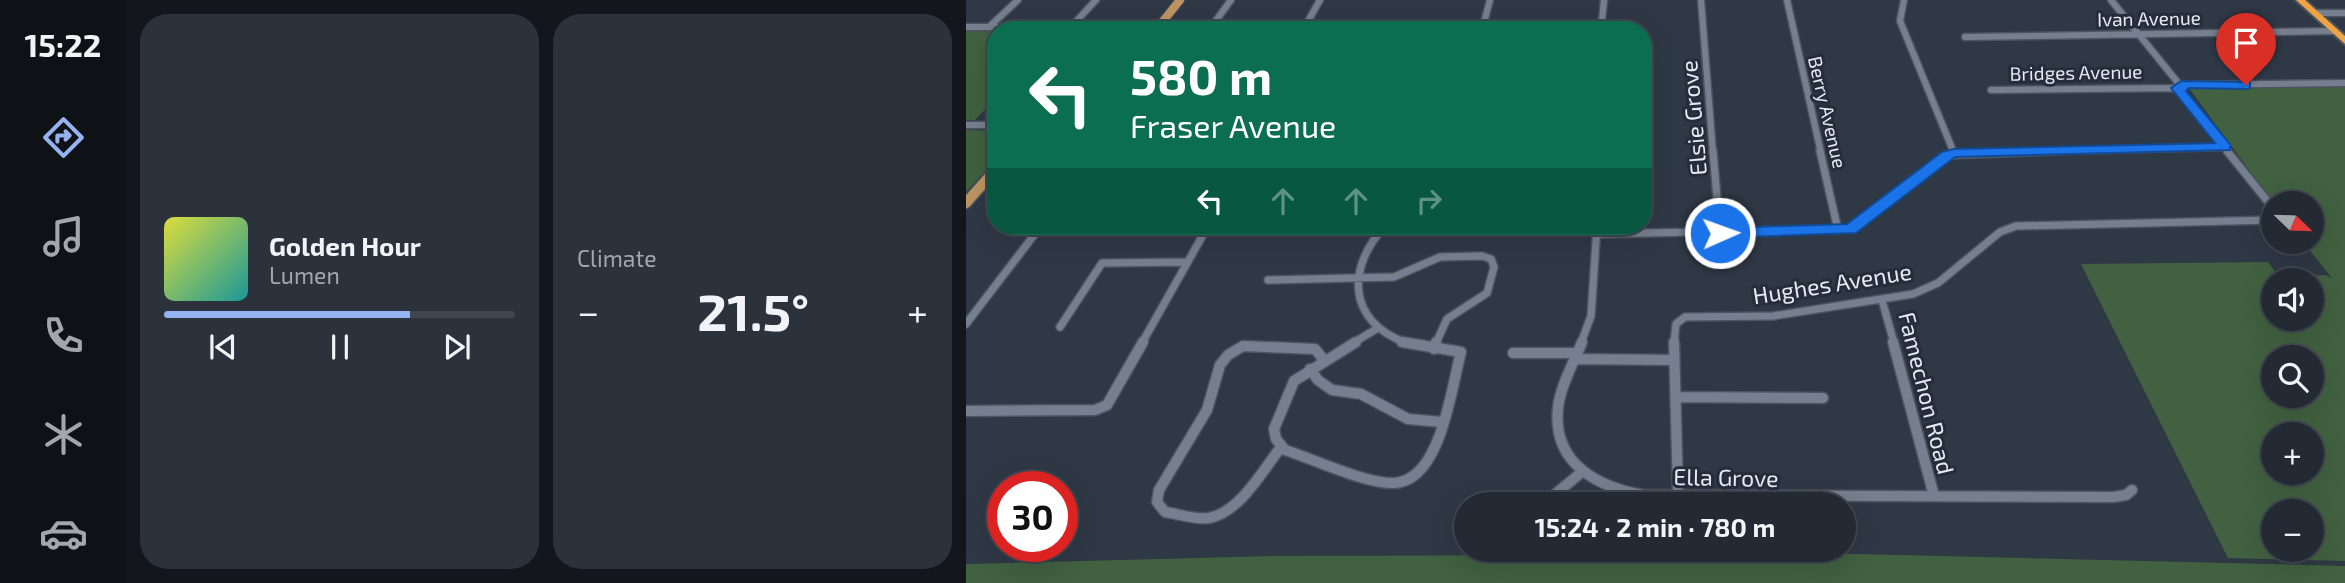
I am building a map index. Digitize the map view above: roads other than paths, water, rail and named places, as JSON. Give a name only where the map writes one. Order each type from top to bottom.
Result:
[{"type":"highway","points":[[2300,0],[2345,41]]},
{"type":"main road","points":[[1163,21],[1180,0]]},
{"type":"main road","points":[[966,203],[987,179]]},
{"type":"street","points":[[995,21],[1018,0]]},
{"type":"street","points":[[1077,21],[1097,0]]},
{"type":"street","points":[[1216,21],[1231,0]]},
{"type":"street","points":[[1308,21],[1320,0]]},
{"type":"street","points":[[1484,21],[1490,0]]},
{"type":"street","points":[[1602,21],[1604,0]]},
{"type":"street","name":"Elsie Grove","points":[[1702,0],[1720,233]]},
{"type":"street","name":"Berry Avenue","points":[[1787,0],[1838,230]]},
{"type":"street","points":[[1904,0],[1900,21],[1954,153]]},
{"type":"street","points":[[2111,0],[2261,193]]},
{"type":"street","points":[[2315,13],[2345,13]]},
{"type":"street","points":[[966,27],[987,27]]},
{"type":"street","name":"Ivan Avenue","points":[[1965,37],[2334,31]]},
{"type":"street","name":"Bridges Avenue","points":[[1991,90],[2345,83]]},
{"type":"street","points":[[966,125],[987,125]]},
{"type":"street","points":[[1652,231],[1720,233],[1838,230],[1854,227],[1947,155],[1954,153],[2225,147]]},
{"type":"street","name":"Hughes Avenue","points":[[1678,492],[1674,359],[1676,324],[1690,315],[1773,316],[1913,294],[1938,283],[1996,235],[2016,226],[2046,223],[2077,225],[2261,220]]},
{"type":"street","points":[[966,324],[1034,235]]},
{"type":"street","points":[[966,411],[1106,410],[1203,235]]},
{"type":"street","points":[[1376,235],[1357,265],[1363,309],[1378,328],[1398,340],[1434,349],[1461,352],[1435,450],[1427,465],[1413,477],[1396,482],[1376,481],[1285,450],[1276,439],[1274,429],[1294,381],[1378,328]]},
{"type":"street","name":"Ella Grove","points":[[1597,235],[1591,316],[1558,406],[1558,424],[1567,452],[1587,476],[1616,490],[1627,492]]},
{"type":"street","points":[[1268,279],[1394,277],[1440,257],[1482,256],[1491,259],[1494,267],[1487,293],[1450,313],[1437,333],[1434,349]]},
{"type":"street","points":[[1060,327],[1102,263],[1188,262]]},
{"type":"street","name":"Famechon Road","points":[[1882,300],[1934,496]]},
{"type":"street","points":[[1282,446],[1228,510],[1211,518],[1165,512],[1157,502],[1159,491],[1207,410],[1220,365],[1228,355],[1243,346],[1315,349],[1324,360]]},
{"type":"street","points":[[1513,353],[1674,359]]},
{"type":"street","points":[[1310,369],[1320,384],[1335,392],[1372,399],[1404,419],[1442,422]]},
{"type":"street","points":[[1676,397],[1823,398]]},
{"type":"street","points":[[1558,492],[1583,471]]},
{"type":"street","name":"Ella Grove","points":[[1856,496],[2114,497],[2126,495],[2132,490]]}]
